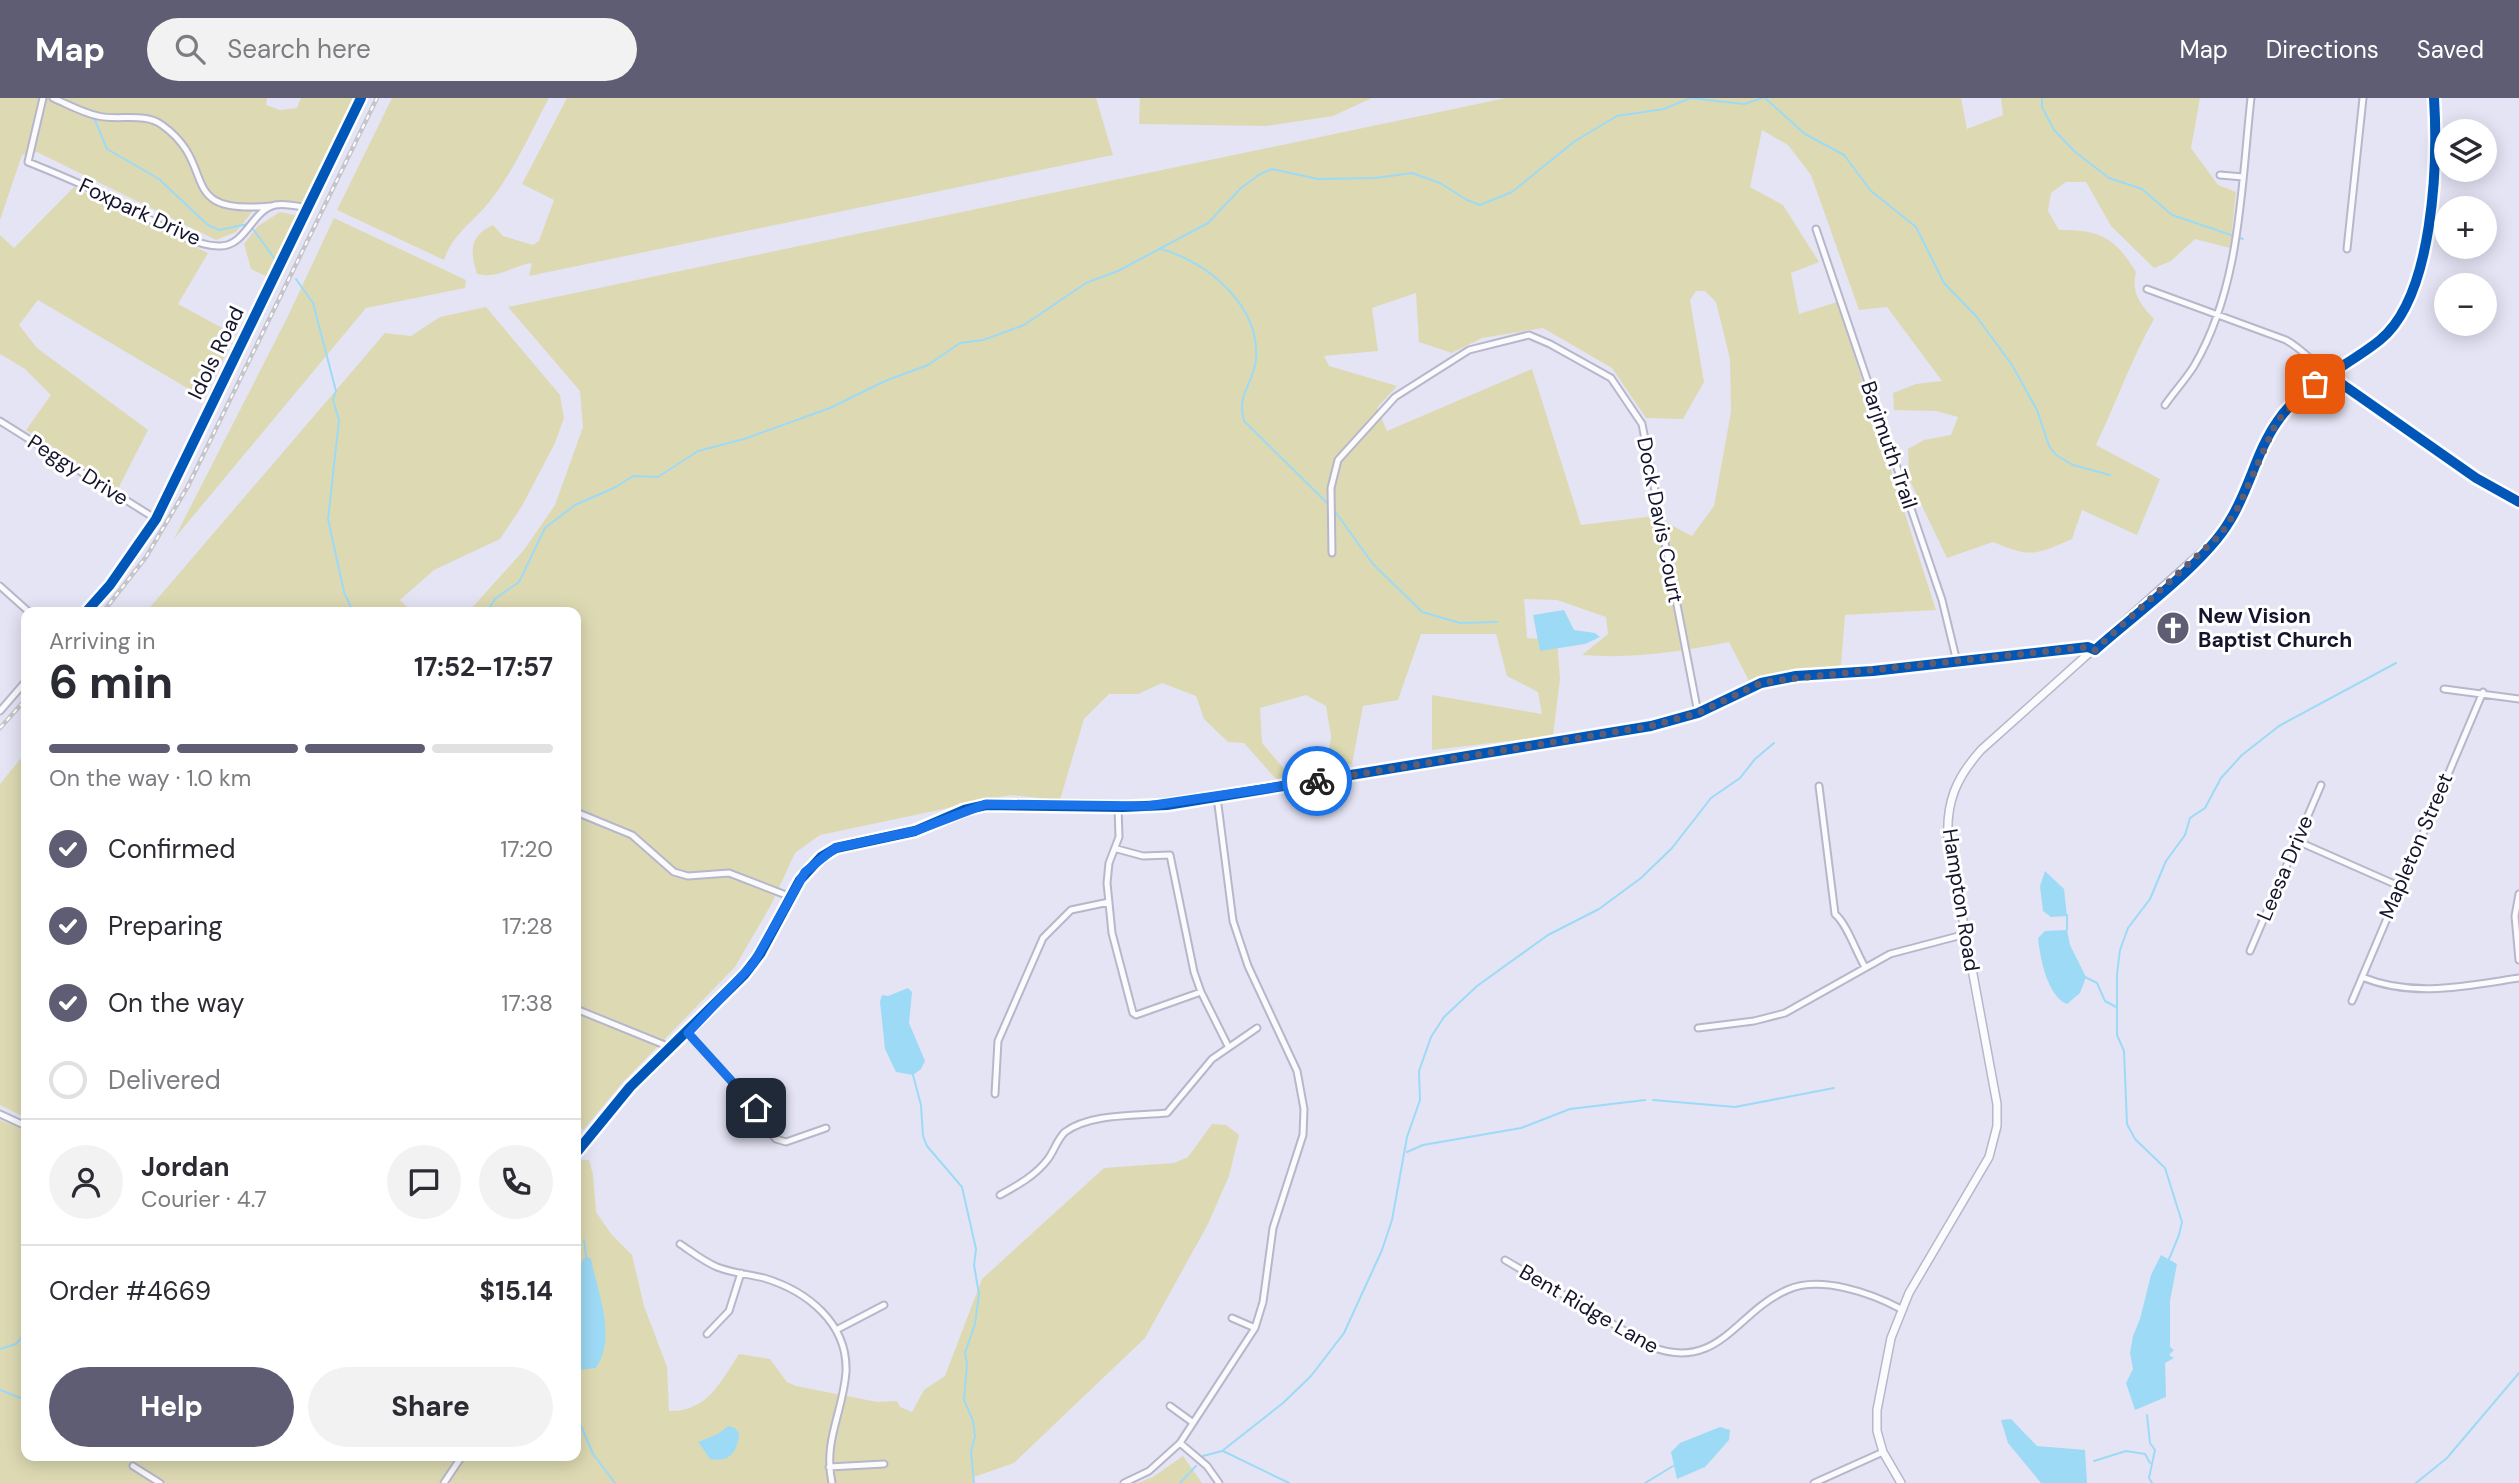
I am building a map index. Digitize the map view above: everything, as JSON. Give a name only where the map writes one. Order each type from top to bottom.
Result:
[{"type":"main road","name":"Hampton Road","points":[[1901,1483],[1883,1452],[1877,1431],[1877,1410],[1891,1338],[1901,1309],[1989,1157],[1995,1137],[1997,1104],[1948,839],[1949,803],[1954,788],[1981,750],[2221,534],[2239,506],[2277,421],[2299,397],[2390,331],[2411,295],[2435,191],[2437,149],[2434,98]]},
{"type":"street","name":"Foxpark Drive","points":[[43,98],[28,162],[115,200],[177,233],[217,246],[226,245],[240,237],[265,210],[276,205]]},
{"type":"street","points":[[53,98],[98,116],[140,118],[162,125],[196,165],[204,192],[221,205],[307,208]]},
{"type":"street","name":"Idols Road","points":[[90,607],[110,585],[156,519],[361,98]]},
{"type":"street","points":[[2165,405],[2194,366],[2216,314],[2235,249],[2251,98]]},
{"type":"street","points":[[2347,249],[2363,98]]},
{"type":"street","points":[[2220,175],[2243,177]]},
{"type":"street","name":"Barjmuth Trail","points":[[1816,229],[1942,600],[1957,662]]},
{"type":"street","points":[[2147,289],[2286,340],[2304,350],[2329,375],[2476,478],[2519,502]]},
{"type":"street","name":"Dock Davis Court","points":[[1332,553],[1331,488],[1338,460],[1395,397],[1469,350],[1529,335],[1550,344],[1611,378],[1642,424],[1698,713]]},
{"type":"street","name":"Peggy Drive","points":[[0,421],[156,519]]},
{"type":"street","points":[[0,586],[23,607]]},
{"type":"street","points":[[581,1146],[611,1106],[688,1033],[753,964],[805,872],[829,851],[915,831],[976,806],[1167,805],[1651,726],[1698,713],[1761,683],[1796,676],[2088,647],[2095,650]]},
{"type":"street","points":[[0,711],[21,687]]},
{"type":"street","points":[[2444,688],[2519,699]]},
{"type":"street","name":"Mapleton Street","points":[[2352,1001],[2483,692]]},
{"type":"street","name":"Leesa Drive","points":[[2250,951],[2321,785]]},
{"type":"street","points":[[1819,786],[1835,914],[1844,921],[1849,939],[1865,967]]},
{"type":"street","points":[[1124,1483],[1159,1464],[1180,1443],[1255,1328],[1263,1302],[1274,1222],[1301,1147],[1304,1110],[1297,1071],[1248,966],[1236,929],[1228,894],[1217,797]]},
{"type":"street","points":[[1118,807],[1116,849],[1109,863],[1109,902],[1112,933],[1133,1013],[1136,1015],[1201,992]]},
{"type":"street","points":[[581,814],[632,835],[674,872],[688,876],[729,873],[791,897]]},
{"type":"street","points":[[2297,841],[2399,886]]},
{"type":"street","points":[[1116,849],[1143,856],[1170,855],[1201,992],[1228,1046]]},
{"type":"street","points":[[2519,894],[2515,916],[2519,960]]},
{"type":"street","points":[[995,1094],[998,1041],[1043,938],[1071,910],[1109,902]]},
{"type":"street","points":[[1698,1028],[1754,1021],[1785,1013],[1890,954],[1966,934]]},
{"type":"street","points":[[2362,977],[2378,984],[2412,990],[2519,978]]},
{"type":"street","points":[[581,1011],[672,1048]]},
{"type":"street","points":[[1000,1195],[1035,1173],[1053,1152],[1062,1134],[1073,1127],[1097,1121],[1167,1113],[1212,1059],[1257,1028]]},
{"type":"street","points":[[688,1033],[756,1108],[776,1139],[786,1142],[826,1128]]},
{"type":"street","points":[[0,1114],[21,1124]]},
{"type":"street","points":[[680,1244],[706,1262],[790,1289],[818,1307],[838,1329],[846,1372],[829,1446],[832,1483]]},
{"type":"street","name":"Bent Ridge Lane","points":[[1505,1260],[1652,1347],[1670,1354],[1712,1347],[1762,1306],[1787,1290],[1807,1285],[1844,1288],[1901,1309]]},
{"type":"street","points":[[707,1334],[729,1311],[741,1273]]},
{"type":"street","points":[[838,1329],[884,1305]]},
{"type":"street","points":[[1232,1318],[1255,1328]]},
{"type":"street","points":[[1170,1406],[1192,1422]]},
{"type":"street","points":[[1180,1443],[1207,1466],[1219,1483]]},
{"type":"street","points":[[1814,1483],[1883,1452]]},
{"type":"street","points":[[444,1483],[459,1461]]},
{"type":"street","points":[[829,1467],[884,1464]]},
{"type":"street","points":[[134,1466],[160,1483]]},
{"type":"shaded area","points":[[0,98],[267,98],[266,105],[280,110],[297,108],[301,98],[359,98],[328,159],[325,157],[305,205],[259,203],[236,232],[216,240],[37,152],[22,155],[0,220]]},
{"type":"shaded area","points":[[392,98],[549,98],[501,185],[487,205],[459,234],[444,260],[337,210]]},
{"type":"shaded area","points":[[567,98],[1096,98],[1113,155],[529,276],[532,263],[499,274],[477,274],[473,245],[485,229],[493,225],[503,236],[533,245],[539,241],[554,200],[522,184]]},
{"type":"shaded area","points":[[1140,98],[1372,98],[1333,116],[1267,126],[1139,124]]},
{"type":"shaded area","points":[[1506,98],[1961,98],[1967,129],[2003,115],[2001,98],[2200,98],[2191,148],[2218,185],[2236,192],[2230,248],[2195,239],[2171,261],[2154,268],[2111,226],[2086,182],[2066,182],[2051,193],[2048,211],[2059,230],[2095,234],[2113,243],[2120,250],[2136,272],[2138,298],[2154,319],[2096,445],[2160,479],[2137,535],[2082,510],[2072,539],[2041,551],[2016,551],[1993,542],[1947,558],[1909,479],[1908,449],[1924,440],[1951,435],[1958,417],[1936,411],[1894,410],[1893,393],[1916,384],[1942,381],[1887,307],[1859,310],[1811,175],[1788,145],[1762,130],[1750,187],[1783,205],[1819,262],[1791,273],[1799,314],[1837,302],[1936,610],[1845,615],[1841,665],[1750,683],[1729,642],[1656,654],[1582,655],[1608,634],[1606,617],[1557,600],[1524,599],[1527,638],[1557,640],[1560,679],[1553,736],[1432,750],[1432,695],[1542,714],[1538,692],[1507,676],[1496,634],[1421,634],[1398,700],[1363,706],[1352,764],[1327,768],[1331,736],[1326,706],[1306,695],[1260,708],[1262,743],[1290,776],[1276,779],[1244,743],[1228,742],[1204,719],[1196,696],[1162,683],[1138,694],[1109,694],[1084,719],[1060,800],[1010,795],[820,835],[795,853],[771,905],[735,967],[624,1081],[583,1130],[581,607],[473,607],[524,550],[555,505],[583,427],[580,391],[508,307]],"holes":[[[1696,291],[1705,291],[1716,302],[1730,359],[1731,412],[1714,506],[1692,536],[1654,516],[1581,525],[1532,369],[1387,431],[1377,408],[1397,386],[1329,366],[1324,356],[1378,351],[1372,308],[1416,293],[1419,342],[1452,353],[1482,338],[1543,328],[1612,368],[1646,418],[1683,419],[1704,382],[1690,300]]]},
{"type":"shaded area","points":[[74,187],[208,253],[178,304],[235,335],[204,398],[38,300],[19,325],[37,348],[148,430],[118,489],[26,430],[51,395],[25,369],[0,354],[0,235],[14,248]]},
{"type":"shaded area","points":[[280,212],[300,216],[270,278],[251,269],[244,244],[258,226]]},
{"type":"shaded area","points":[[334,218],[466,280],[465,288],[366,308],[174,539],[287,318]]},
{"type":"shaded area","points":[[486,307],[560,395],[564,418],[555,443],[522,506],[500,539],[434,570],[400,600],[407,607],[150,607],[385,333],[411,336],[440,317]]},
{"type":"shaded area","points":[[21,758],[21,1116],[0,1105],[0,784]]},
{"type":"shaded area","points":[[0,1120],[21,1128],[21,1461],[581,1461],[581,1160],[589,1160],[596,1212],[612,1235],[632,1255],[644,1306],[667,1367],[669,1411],[693,1407],[703,1401],[719,1385],[739,1354],[770,1359],[787,1382],[796,1386],[877,1402],[897,1401],[900,1407],[912,1412],[924,1390],[945,1376],[982,1279],[1104,1168],[1174,1163],[1188,1157],[1212,1124],[1226,1125],[1239,1135],[1229,1176],[1208,1224],[1145,1338],[1014,1463],[974,1477],[974,1483],[0,1483]]},
{"type":"shaded area","points":[[1183,1456],[1202,1483],[1138,1483],[1153,1477]]},
{"type":"water","points":[[1564,610],[1574,630],[1595,633],[1600,637],[1585,644],[1540,651],[1533,615]]},
{"type":"water","points":[[2045,871],[2064,889],[2067,916],[2051,917],[2043,911],[2040,886]]},
{"type":"water","points":[[2067,930],[2070,945],[2086,977],[2080,993],[2067,1004],[2060,1000],[2050,985],[2038,938],[2045,931]]},
{"type":"water","points":[[908,988],[912,992],[909,1023],[925,1061],[921,1069],[913,1075],[896,1072],[885,1049],[880,1002],[882,995],[888,996]]},
{"type":"water","points":[[2161,1255],[2177,1264],[2170,1301],[2170,1347],[2174,1350],[2169,1355],[2174,1358],[2165,1363],[2166,1397],[2135,1410],[2126,1383],[2133,1369],[2130,1353],[2151,1275]]},
{"type":"water","points":[[586,1256],[591,1259],[604,1315],[605,1342],[596,1368],[581,1370],[581,1263]]},
{"type":"water","points":[[2011,1419],[2037,1446],[2085,1450],[2087,1483],[2041,1483],[2008,1443],[2001,1420]]},
{"type":"water","points":[[728,1426],[739,1433],[737,1446],[727,1458],[710,1459],[698,1442],[718,1434]]},
{"type":"water","points":[[1720,1427],[1730,1430],[1729,1440],[1705,1467],[1677,1479],[1671,1452],[1680,1443]]},
{"type":"waterway","points":[[490,607],[496,598],[519,582],[545,528],[575,505],[616,487],[633,476],[658,477],[698,451],[744,439],[830,408],[885,381],[928,365],[960,343],[983,340],[1024,325],[1086,283],[1118,271],[1208,223],[1241,188],[1272,169],[1318,179],[1375,178],[1412,173],[1440,183],[1480,205],[1512,192],[1575,141],[1617,116],[1664,109],[1690,98],[1744,104],[1762,98]]},
{"type":"waterway","points":[[1765,98],[1805,134],[1844,155],[1871,191],[1916,227],[1944,283],[1976,316],[2012,365],[2037,410],[2049,446],[2056,455],[2073,465],[2110,475]]},
{"type":"waterway","points":[[2042,98],[2042,107],[2054,130],[2074,151],[2109,178],[2142,189],[2172,215],[2243,239]]},
{"type":"waterway","points":[[94,118],[107,149],[159,179],[208,225],[219,230],[248,224]]},
{"type":"waterway","points":[[253,229],[274,258]]},
{"type":"waterway","points":[[1161,249],[1196,264],[1228,289],[1240,304],[1255,340],[1256,359],[1242,403],[1244,421],[1330,506]]},
{"type":"waterway","points":[[296,279],[313,303],[336,391],[333,400],[339,420],[328,519],[344,592],[351,607]]},
{"type":"waterway","points":[[1334,510],[1373,564],[1422,612],[1460,623],[1497,622]]},
{"type":"waterway","points":[[2169,1259],[2182,1222],[2165,1168],[2135,1139],[2127,1124],[2124,1051],[2117,1035],[2117,974],[2120,950],[2128,928],[2150,899],[2166,861],[2185,835],[2190,818],[2205,808],[2221,778],[2242,755],[2279,726],[2396,663]]},
{"type":"waterway","points":[[1203,1456],[1222,1451],[1283,1403],[1311,1376],[1344,1333],[1382,1250],[1392,1220],[1407,1137],[1420,1100],[1419,1071],[1431,1037],[1444,1017],[1477,986],[1548,935],[1599,909],[1641,878],[1672,848],[1711,798],[1740,778],[1755,759],[1774,743]]},
{"type":"waterway","points":[[2067,915],[2067,930]]},
{"type":"waterway","points":[[2085,977],[2097,983],[2105,1001],[2116,1007]]},
{"type":"waterway","points":[[913,1075],[921,1105],[923,1136],[927,1146],[962,1187],[976,1249],[974,1265],[979,1294],[975,1324],[965,1353],[967,1364],[964,1400],[973,1421],[975,1436],[971,1452],[974,1483]]},
{"type":"waterway","points":[[1653,1100],[1735,1107],[1834,1088]]},
{"type":"waterway","points":[[1407,1152],[1423,1145],[1521,1128],[1570,1109],[1645,1100]]},
{"type":"waterway","points":[[584,1240],[586,1256]]},
{"type":"waterway","points":[[0,1349],[16,1344],[21,1338]]},
{"type":"waterway","points":[[2416,1483],[2447,1458],[2519,1373]]},
{"type":"waterway","points":[[0,1390],[21,1398]]},
{"type":"waterway","points":[[2147,1415],[2150,1443],[2155,1450],[2149,1478],[2152,1483]]},
{"type":"waterway","points":[[581,1426],[593,1454],[615,1483]]},
{"type":"waterway","points":[[1223,1451],[1289,1483]]},
{"type":"waterway","points":[[2094,1461],[2126,1451],[2145,1454],[2150,1463]]},
{"type":"waterway","points":[[1180,1483],[1196,1466]]},
{"type":"waterway","points":[[1645,1483],[1673,1466]]},
{"type":"railway","points":[[107,607],[146,557],[188,486],[377,98]]},
{"type":"railway","points":[[0,728],[21,705]]},
{"type":"cycle path","points":[[90,607],[110,585],[156,519],[361,98]]},
{"type":"cycle path","points":[[581,1147],[630,1087],[744,975],[760,954],[800,880],[821,857],[836,848],[915,831],[964,810],[986,805],[1167,805],[1651,726],[1698,713],[1761,683],[1796,676],[1873,671],[2088,647],[2095,650],[2186,572],[2218,538],[2242,498],[2263,446],[2287,409],[2312,386],[2380,340],[2398,320],[2412,293],[2429,226],[2435,157],[2434,98]]},
{"type":"cycle path","points":[[2329,375],[2476,478],[2519,502]]},
{"type":"way so far","points":[[1317,781],[1651,726],[1698,713],[1761,683],[1796,676],[1873,671],[2088,647],[2095,650],[2194,562],[2221,534],[2239,506],[2277,421],[2287,408],[2315,384]]},
{"type":"place","name":"New Vision Baptist Church","points":[[2173,628]]},
{"type":"route","points":[[756,1108],[688,1033],[753,964],[805,872],[829,851],[845,845],[915,831],[964,810],[986,804],[1098,807],[1167,805],[1317,781]]}]
